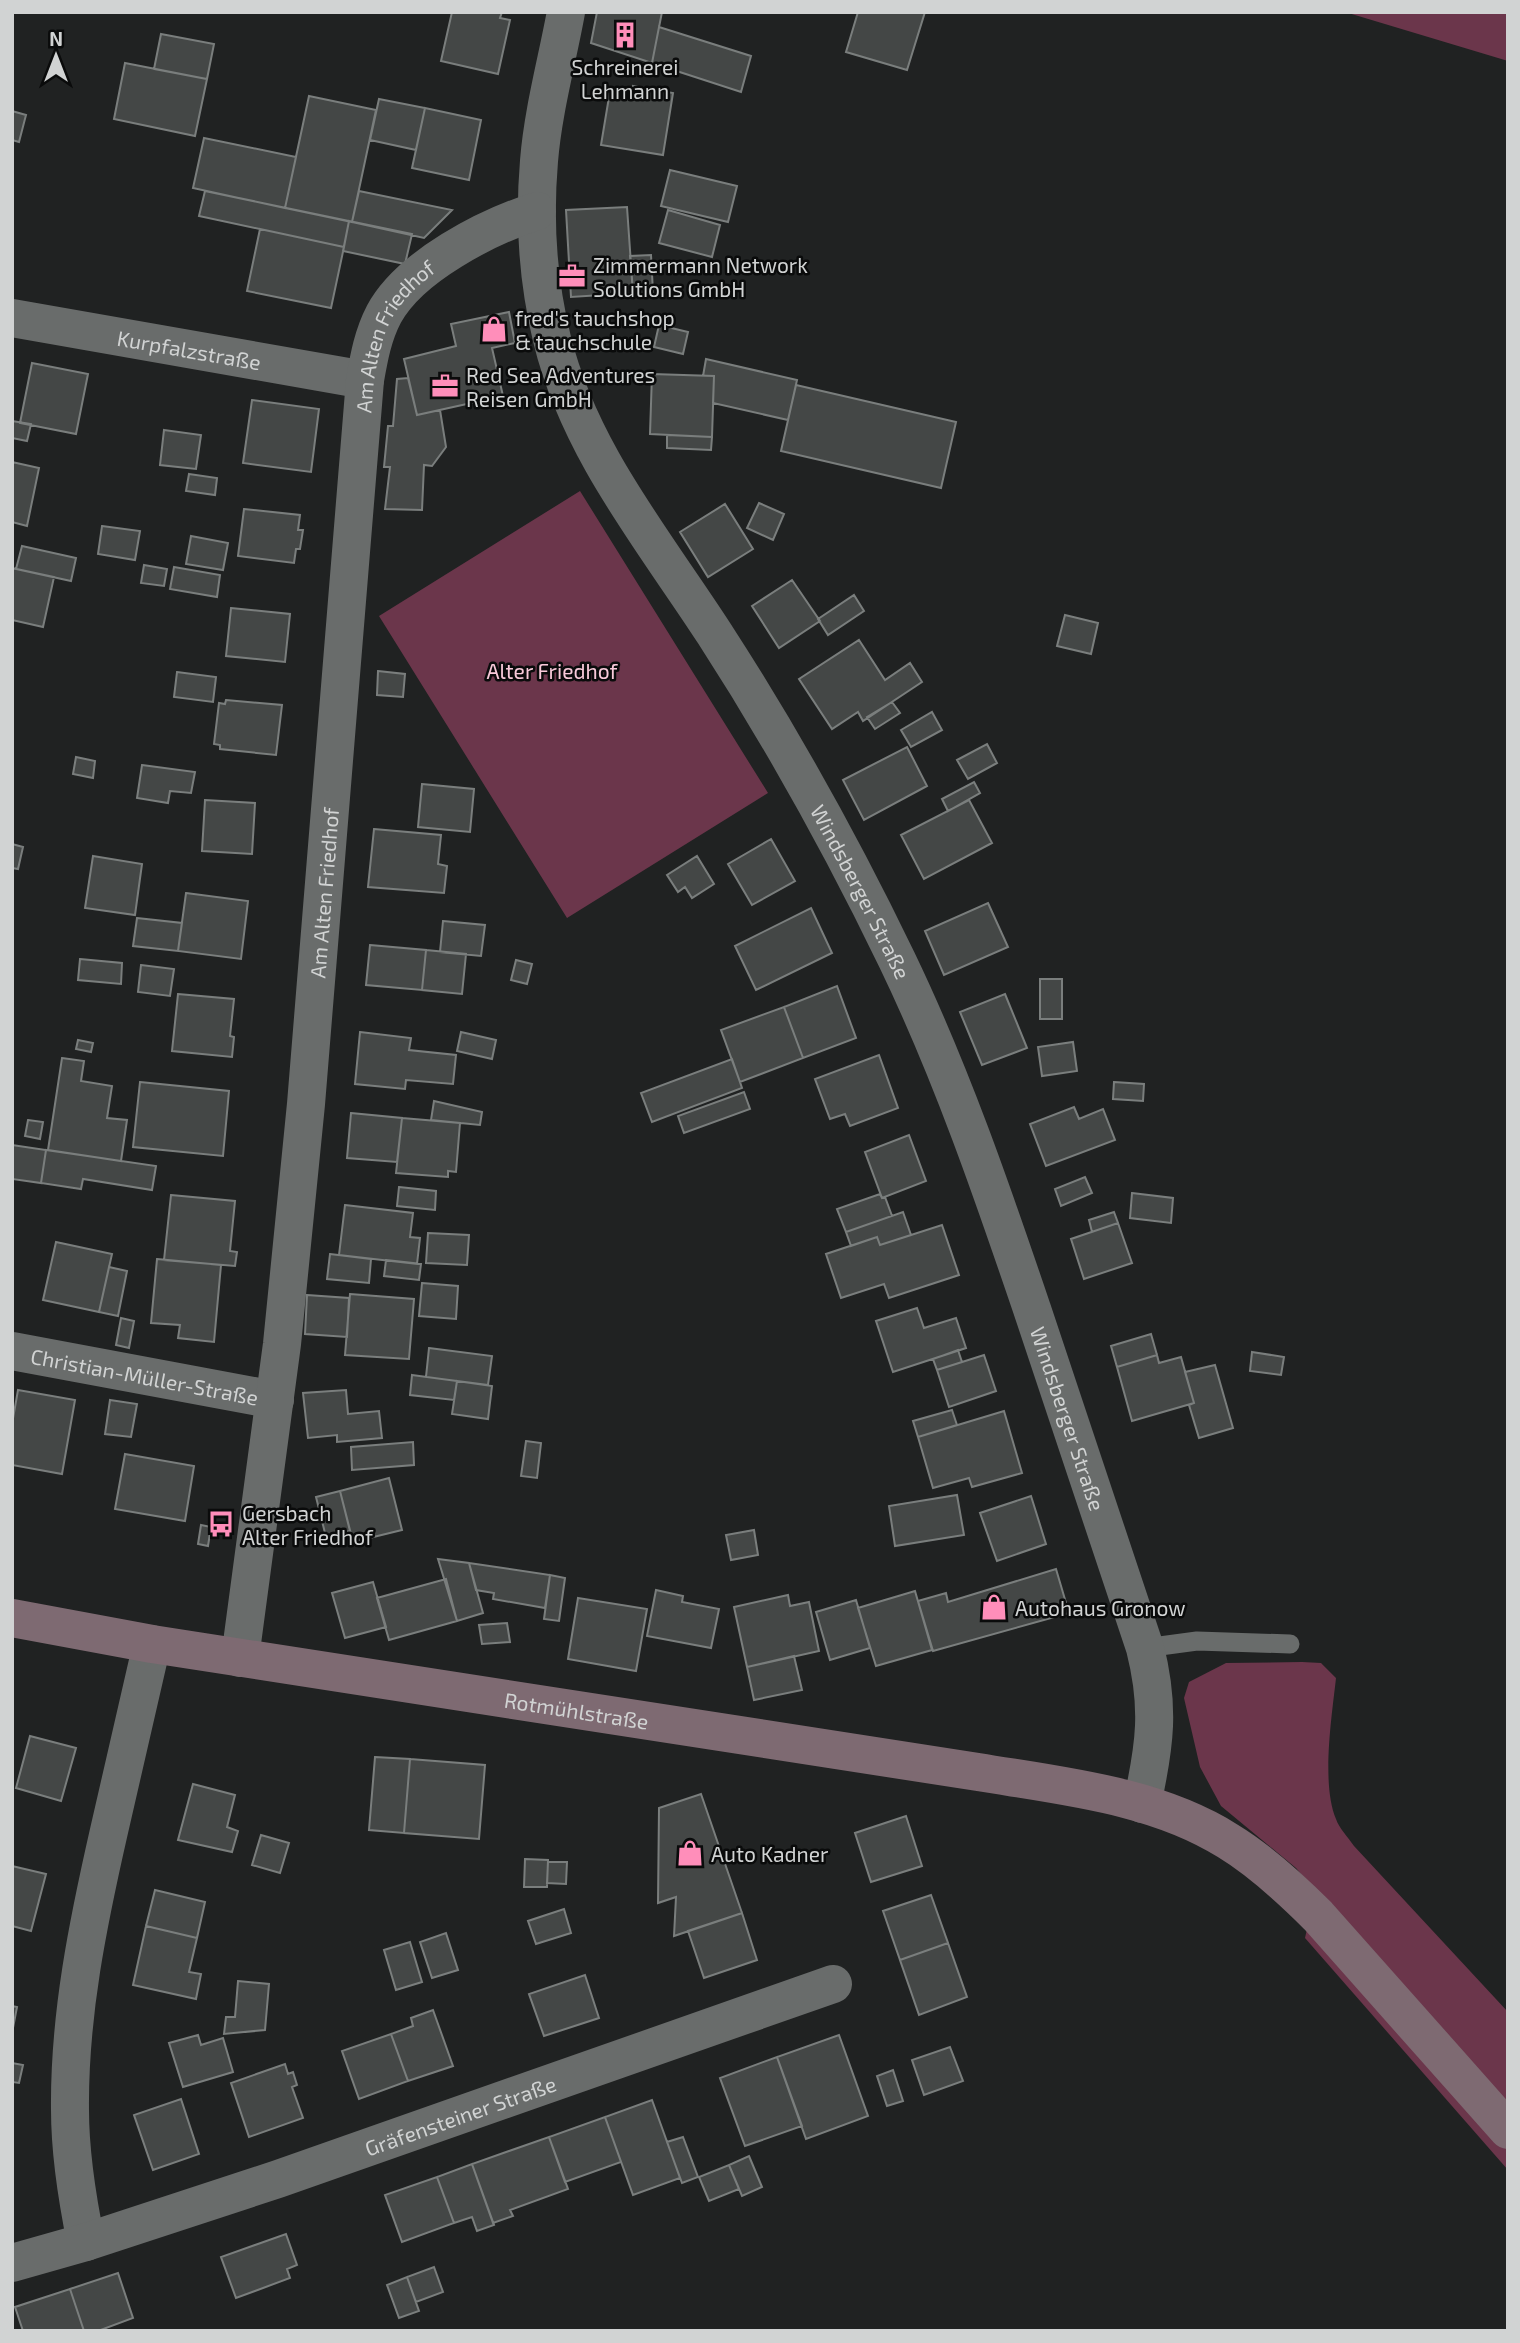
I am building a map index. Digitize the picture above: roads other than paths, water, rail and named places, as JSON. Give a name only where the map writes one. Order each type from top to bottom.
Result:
[{"type":"street","name":"Windsberger Straße","points":[[566,12],[542,135],[537,211],[539,255],[551,336],[562,377],[581,423],[617,489],[714,633],[815,800],[897,960],[959,1105],[996,1204],[1145,1648],[1155,1700],[1156,1727],[1142,1804]]},
{"type":"street","name":"Am Alten Friedhof","points":[[240,1658],[275,1400],[307,1090],[365,380],[370,349],[385,312],[413,279],[433,263],[486,230],[537,211]]},
{"type":"street","name":"Kurpfalzstraße","points":[[12,318],[365,380]]},
{"type":"street","name":"Christian-Müller-Straße","points":[[12,1351],[275,1400]]},
{"type":"street","name":"Rotmühlstraße","points":[[12,1618],[240,1658],[806,1744],[1089,1791],[1142,1804],[1228,1840],[1292,1891],[1318,1916],[1508,2130]]},
{"type":"street","points":[[86,2242],[74,2181],[71,2144],[71,2059],[74,2023],[92,1909],[152,1644]]},
{"type":"street","name":"Gräfensteiner Straße","points":[[12,2263],[86,2242],[278,2179],[833,1984]]},
{"type":"lane","points":[[1145,1648],[1197,1641],[1290,1644]]},
{"type":"place","name":"Schreinerei Lehmann","points":[[625,35]]},
{"type":"place","name":"Zimmermann Network Solutions GmbH","points":[[572,276]]},
{"type":"place","name":"fred's tauchshop & tauchschule","points":[[494,329]]},
{"type":"place","name":"Red Sea Adventures Reisen GmbH","points":[[445,386]]},
{"type":"place","name":"Gersbach Alter Friedhof","points":[[221,1524]]},
{"type":"place","name":"Autohaus Gronow","points":[[994,1607]]},
{"type":"place","name":"Auto Kadner","points":[[690,1853]]},
{"type":"park label","name":"Alter Friedhof","points":[[552,670]]}]
